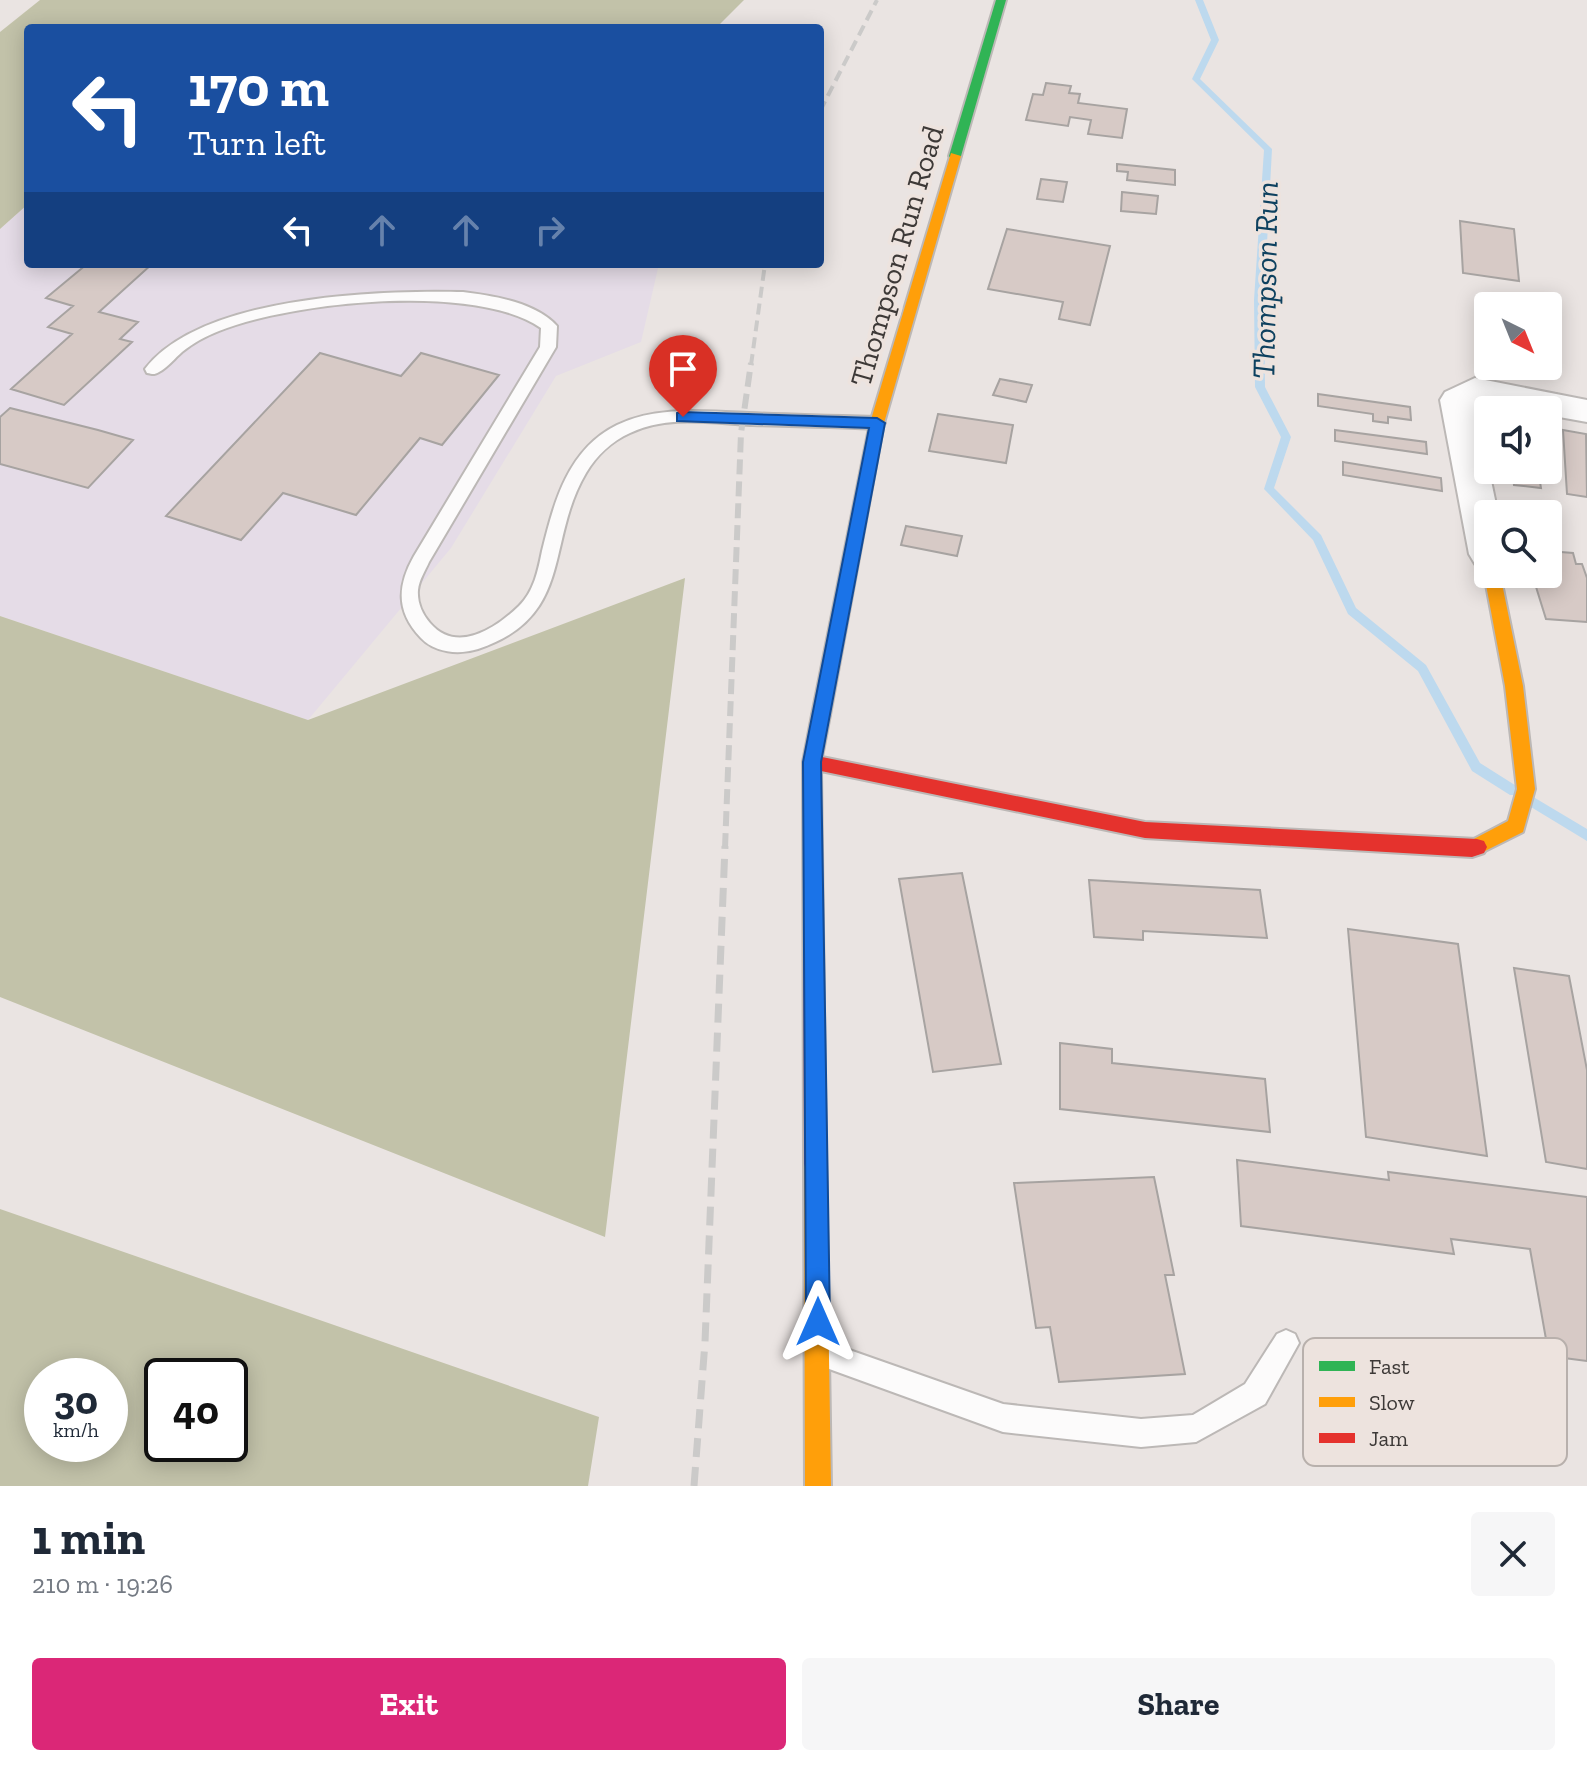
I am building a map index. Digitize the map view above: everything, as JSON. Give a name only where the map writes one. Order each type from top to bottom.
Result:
[{"type":"street","name":"Thompson Run Road","points":[[818,1486],[812,762],[877,423],[1001,0]]},
{"type":"street","points":[[1477,500],[1457,400],[1475,389],[1587,411]]},
{"type":"street","points":[[812,762],[1145,830],[1472,849],[1516,826],[1526,789],[1514,686],[1495,588]]},
{"type":"lane","points":[[153,369],[192,337],[249,316],[383,297],[464,297],[522,310],[549,326],[548,347],[420,561],[408,592],[413,614],[426,634],[437,643],[457,646],[496,636],[529,608],[543,586],[573,474],[586,456],[624,429],[648,419],[683,417],[877,423]]},
{"type":"lane","points":[[818,1352],[1003,1418],[1141,1433],[1196,1428],[1255,1394],[1286,1343]]},
{"type":"shaded area","points":[[24,208],[24,268],[658,268],[641,342],[556,376],[451,548],[308,720],[0,616],[0,229]]},
{"type":"green space","points":[[40,0],[744,0],[720,24],[24,24],[24,208],[0,229],[0,32]]},
{"type":"green space","points":[[685,578],[605,1237],[0,997],[0,616],[308,720]]},
{"type":"green space","points":[[0,1209],[599,1417],[588,1486],[0,1486]]},
{"type":"building","points":[[1046,83],[1071,86],[1069,93],[1080,94],[1078,103],[1127,109],[1122,138],[1088,134],[1091,120],[1070,117],[1068,126],[1026,120],[1033,94],[1043,95]]},
{"type":"building","points":[[1117,164],[1175,170],[1175,185],[1127,180],[1128,172],[1117,171]]},
{"type":"building","points":[[1041,179],[1067,182],[1063,202],[1037,199]]},
{"type":"building","points":[[1122,192],[1158,196],[1156,214],[1121,211]]},
{"type":"building","points":[[1460,221],[1514,229],[1519,281],[1463,273]]},
{"type":"building","points":[[1007,229],[1110,246],[1090,325],[1059,319],[1063,302],[988,289]]},
{"type":"building","points":[[82,268],[148,268],[99,312],[138,322],[120,339],[132,342],[64,405],[11,389],[72,334],[48,327],[73,306],[46,298]]},
{"type":"building","points":[[320,353],[401,376],[421,353],[499,375],[442,445],[420,438],[356,515],[283,493],[241,540],[166,516]]},
{"type":"building","points":[[1000,379],[1032,385],[1026,402],[993,395]]},
{"type":"building","points":[[1318,394],[1410,407],[1411,420],[1388,417],[1388,423],[1373,421],[1373,414],[1318,406]]},
{"type":"building","points":[[10,408],[133,440],[88,488],[0,464],[0,417]]},
{"type":"building","points":[[938,414],[1013,425],[1006,463],[929,451]]},
{"type":"building","points":[[1335,430],[1426,442],[1427,454],[1335,441]]},
{"type":"building","points":[[1563,430],[1586,434],[1587,497],[1567,494]]},
{"type":"building","points":[[1343,462],[1441,478],[1442,491],[1343,475]]},
{"type":"building","points":[[1540,484],[1541,488],[1514,485]]},
{"type":"building","points":[[906,526],[962,536],[957,556],[901,545]]},
{"type":"building","points":[[1562,552],[1573,553],[1576,564],[1582,564],[1587,578],[1587,622],[1546,619],[1536,588],[1562,588]]},
{"type":"building","points":[[962,873],[1001,1064],[933,1072],[899,879]]},
{"type":"building","points":[[1089,880],[1260,890],[1267,938],[1143,931],[1143,940],[1094,937]]},
{"type":"building","points":[[1348,929],[1458,944],[1487,1156],[1366,1137]]},
{"type":"building","points":[[1514,968],[1569,976],[1587,1070],[1587,1169],[1546,1162]]},
{"type":"building","points":[[1060,1043],[1112,1049],[1112,1063],[1265,1079],[1270,1132],[1060,1109]]},
{"type":"building","points":[[1237,1160],[1389,1180],[1388,1172],[1587,1197],[1587,1361],[1567,1358],[1567,1338],[1546,1338],[1530,1249],[1451,1239],[1454,1254],[1241,1226]]},
{"type":"building","points":[[1154,1177],[1174,1275],[1165,1275],[1185,1374],[1059,1382],[1050,1327],[1036,1328],[1014,1183]]},
{"type":"waterway","name":"Thompson Run","points":[[1199,0],[1215,40],[1196,79],[1268,149],[1259,300],[1260,387],[1286,437],[1269,489],[1317,538],[1352,611],[1422,668],[1476,767],[1514,791]]},
{"type":"waterway","name":"Thompson Run","points":[[1530,800],[1587,836]]},
{"type":"railway","points":[[824,103],[877,0]]},
{"type":"railway","points":[[751,365],[764,268]]},
{"type":"railway","points":[[725,848],[741,433],[751,363]]},
{"type":"railway","points":[[694,1486],[705,1342],[725,846]]},
{"type":"traffic: fast","points":[[955,156],[1001,0]]},
{"type":"traffic: slow","points":[[821,715],[877,423],[955,156]]},
{"type":"traffic: slow","points":[[1477,847],[1516,826],[1526,789],[1514,686],[1495,588]]},
{"type":"traffic: slow","points":[[815,1164],[818,1486]]},
{"type":"traffic: jam","points":[[815,1164],[812,762],[821,715]]},
{"type":"traffic: jam","points":[[812,762],[1145,830],[1477,847]]},
{"type":"route","points":[[683,417],[877,423],[812,762],[818,1322]]}]
